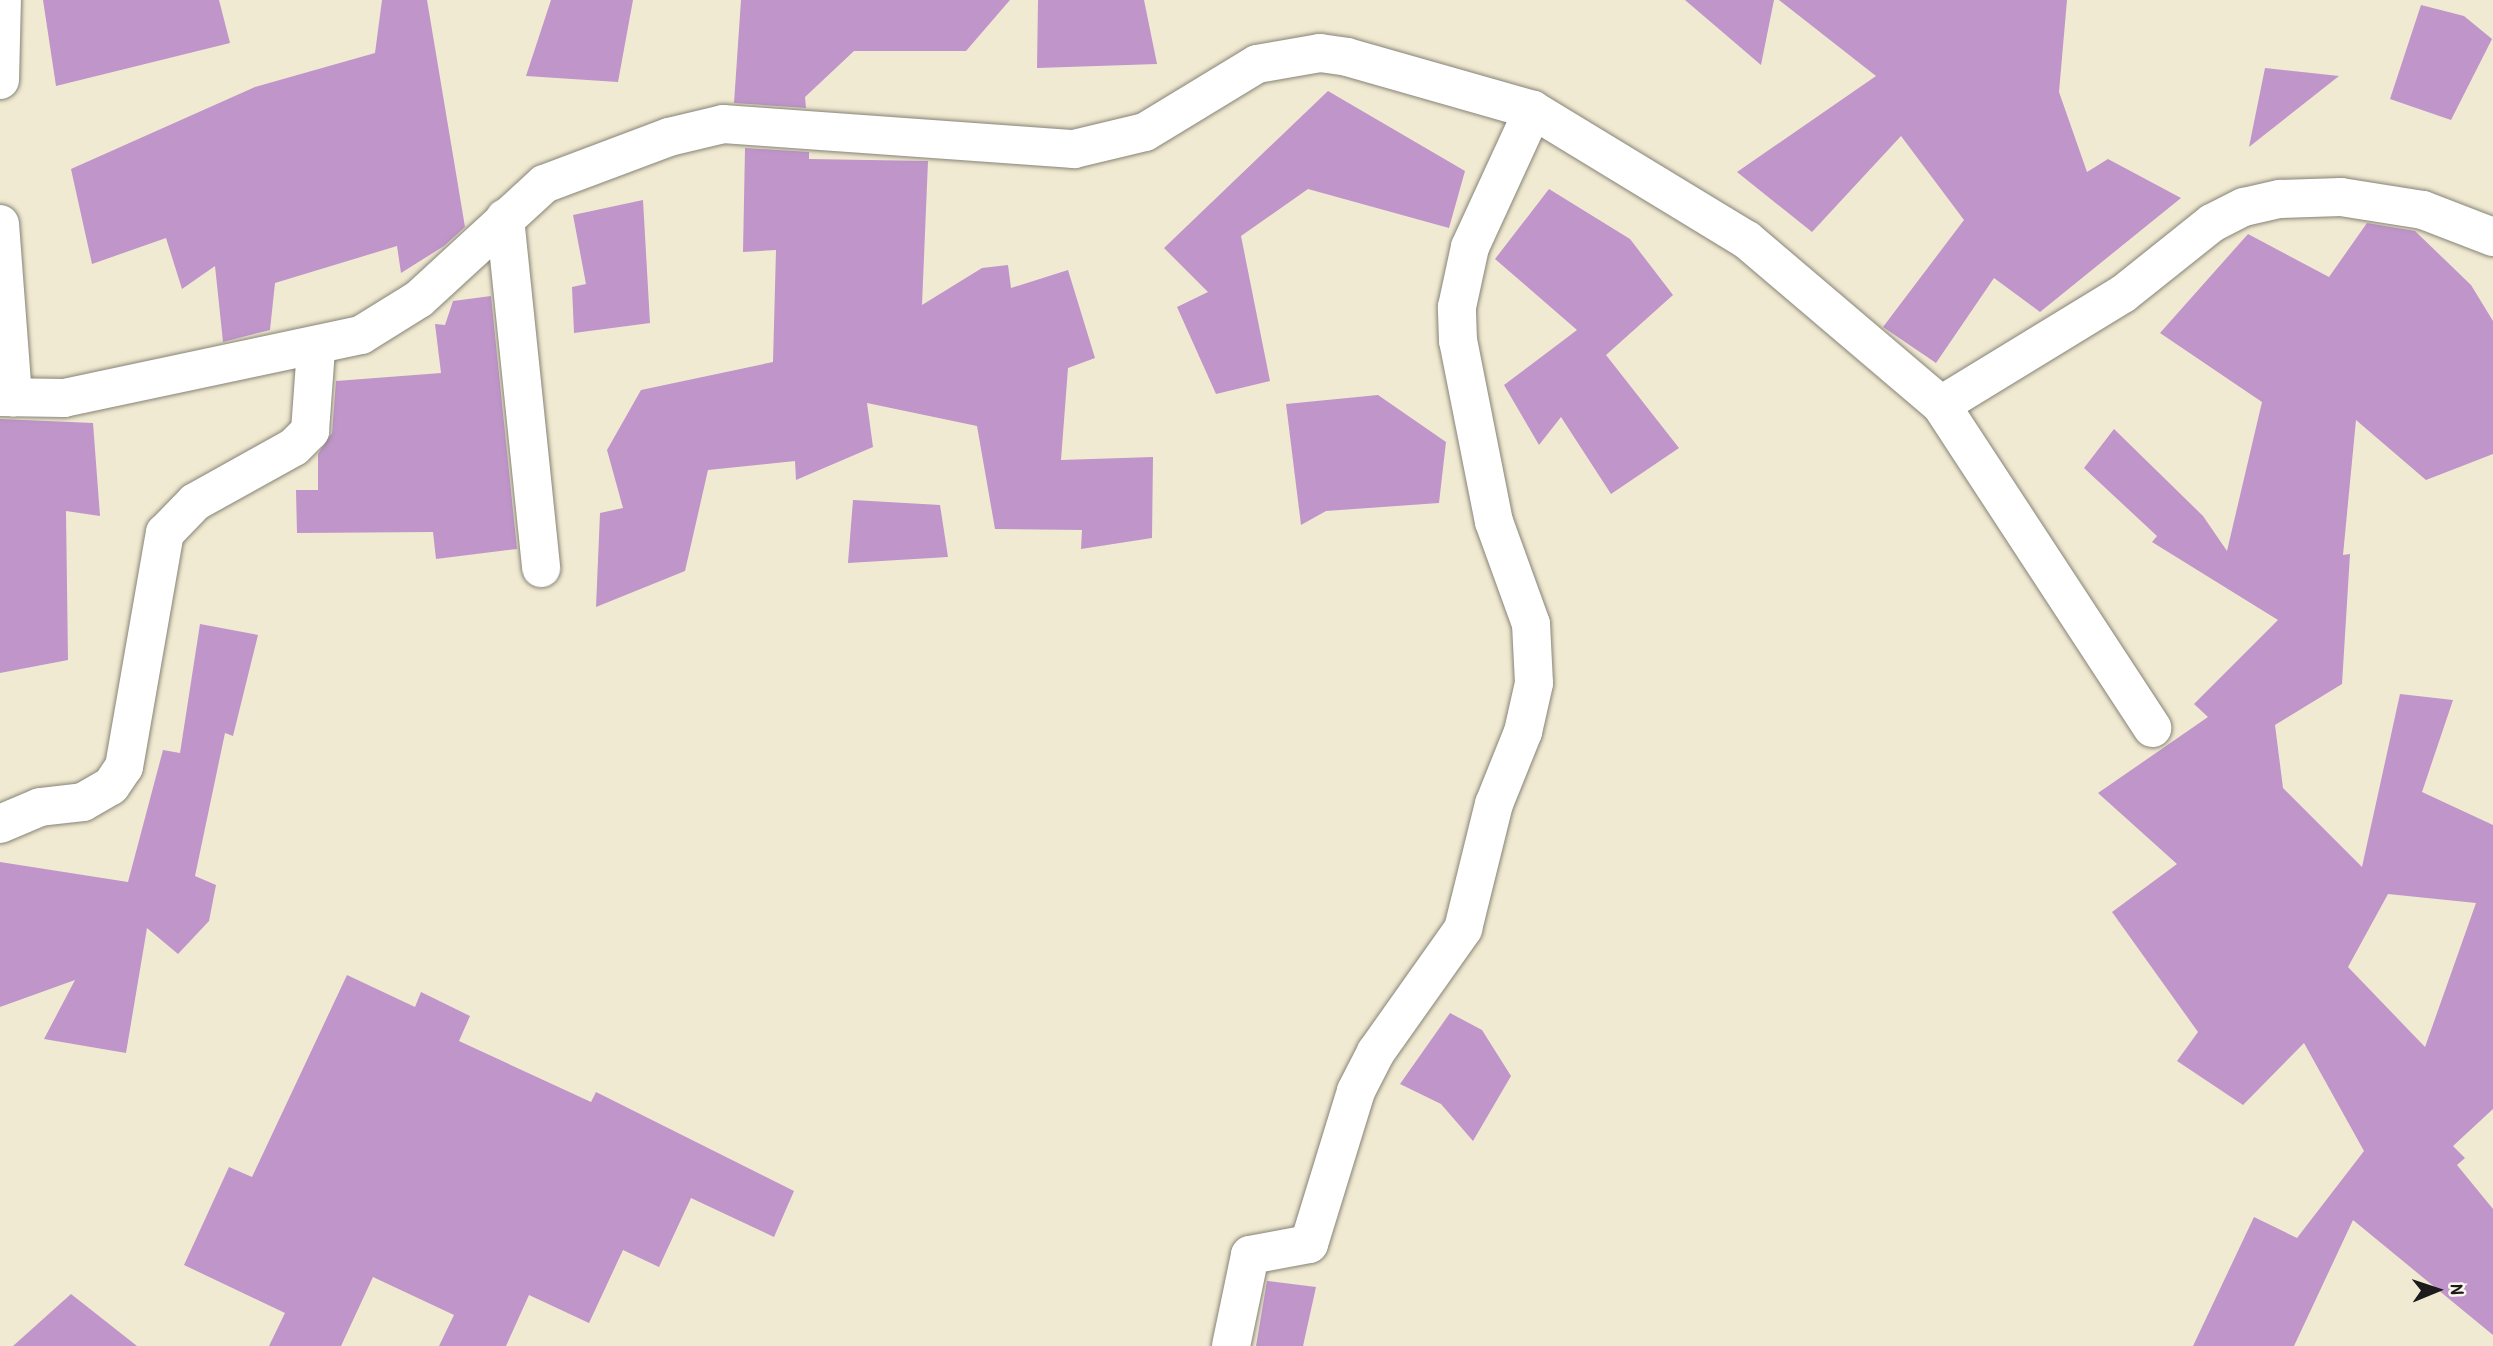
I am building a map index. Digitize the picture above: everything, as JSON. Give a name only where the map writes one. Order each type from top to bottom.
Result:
[{"type":"street","points":[[0,80],[2,0]]},
{"type":"street","points":[[0,224],[6,398],[64,398],[316,349],[392,317],[544,184],[612,155],[723,124],[1003,145],[1113,144],[1145,132],[1225,78],[1285,56],[1347,57],[1533,110],[1747,240],[1941,405],[2152,728]]},
{"type":"street","points":[[1231,1346],[1250,1255],[1309,1244],[1356,1091],[1462,929],[1494,804],[1523,732],[1534,683],[1531,624],[1494,522],[1458,341],[1457,307],[1470,247],[1533,110]]},
{"type":"street","points":[[1941,405],[2123,294],[2211,223],[2244,207],[2280,199],[2341,197],[2423,210],[2493,237]]},
{"type":"street","points":[[505,218],[541,568]]},
{"type":"street","points":[[0,824],[40,807],[82,802],[111,786],[124,767],[165,533],[195,502],[293,447],[310,431],[316,349]]},
{"type":"building","points":[[43,0],[219,0],[230,43],[56,86]]},
{"type":"building","points":[[382,0],[427,0],[465,227],[444,246],[401,273],[397,246],[275,283],[270,330],[223,342],[215,266],[182,289],[166,238],[92,264],[71,169],[255,87],[375,53]]},
{"type":"building","points":[[551,0],[633,0],[618,82],[526,76]]},
{"type":"building","points":[[741,0],[1010,0],[966,51],[854,51],[805,97],[806,108],[734,103]]},
{"type":"building","points":[[1038,0],[1144,0],[1157,64],[1037,68]]},
{"type":"building","points":[[1685,0],[1774,0],[1761,65]]},
{"type":"building","points":[[1779,0],[2067,0],[2059,92],[2087,172],[2108,159],[2181,198],[2040,312],[1994,278],[1936,363],[1883,327],[1964,220],[1901,136],[1812,232],[1737,172],[1876,76]]},
{"type":"building","points":[[2421,5],[2464,16],[2492,39],[2451,120],[2390,99]]},
{"type":"building","points":[[2265,68],[2339,76],[2249,147]]},
{"type":"building","points":[[1328,91],[1465,171],[1449,228],[1308,189],[1241,236],[1270,381],[1216,394],[1177,307],[1208,292],[1164,248]]},
{"type":"building","points":[[745,148],[809,152],[809,159],[928,161],[922,305],[982,268],[1008,265],[1011,288],[1068,270],[1095,358],[1068,368],[1061,460],[1153,457],[1152,538],[1081,549],[1082,530],[995,529],[977,426],[867,403],[873,447],[796,480],[795,461],[708,470],[685,571],[596,607],[600,513],[623,508],[607,450],[641,390],[773,362],[776,250],[743,252]]},
{"type":"building","points":[[1549,189],[1630,239],[1673,295],[1606,355],[1679,448],[1611,494],[1561,417],[1539,445],[1504,385],[1577,330],[1495,259]]},
{"type":"building","points":[[643,200],[650,323],[574,333],[572,287],[586,284],[573,215]]},
{"type":"building","points":[[2367,223],[2415,231],[2471,285],[2493,321],[2493,454],[2426,480],[2356,420],[2343,555],[2350,554],[2342,684],[2275,725],[2283,788],[2362,867],[2400,694],[2453,700],[2422,792],[2493,825],[2493,1109],[2453,1146],[2465,1158],[2457,1165],[2493,1209],[2493,1335],[2353,1220],[2294,1346],[2193,1346],[2254,1217],[2297,1238],[2364,1151],[2304,1043],[2243,1105],[2177,1061],[2198,1032],[2112,912],[2177,864],[2098,793],[2208,717],[2194,704],[2278,620],[2152,542],[2157,536],[2084,468],[2114,429],[2203,516],[2227,551],[2262,402],[2160,333],[2248,234],[2329,277]],"holes":[[[2388,894],[2476,903],[2425,1047],[2348,967]]]},
{"type":"building","points":[[491,296],[517,549],[436,559],[433,532],[297,533],[296,490],[318,490],[318,454],[332,433],[336,381],[441,373],[435,324],[445,325],[453,301]]},
{"type":"building","points":[[1378,395],[1446,442],[1439,503],[1326,511],[1301,525],[1286,404]]},
{"type":"building","points":[[0,419],[93,423],[100,516],[66,511],[68,660],[0,673]]},
{"type":"building","points":[[853,500],[940,505],[948,557],[848,563]]},
{"type":"building","points":[[200,624],[258,635],[233,736],[225,733],[195,876],[216,885],[209,921],[178,954],[147,928],[126,1053],[44,1039],[75,980],[0,1007],[0,862],[128,882],[163,750],[180,753]]},
{"type":"building","points":[[347,975],[415,1007],[421,992],[470,1016],[459,1041],[591,1102],[596,1092],[794,1191],[774,1237],[691,1198],[659,1267],[623,1250],[589,1323],[529,1295],[506,1346],[439,1346],[454,1315],[373,1277],[341,1346],[269,1346],[285,1313],[184,1265],[229,1167],[252,1177]]},
{"type":"building","points":[[1450,1013],[1482,1030],[1511,1076],[1473,1141],[1441,1104],[1400,1084]]},
{"type":"building","points":[[1267,1281],[1316,1287],[1303,1346],[1256,1346]]},
{"type":"building","points":[[71,1294],[137,1346],[13,1346]]}]
